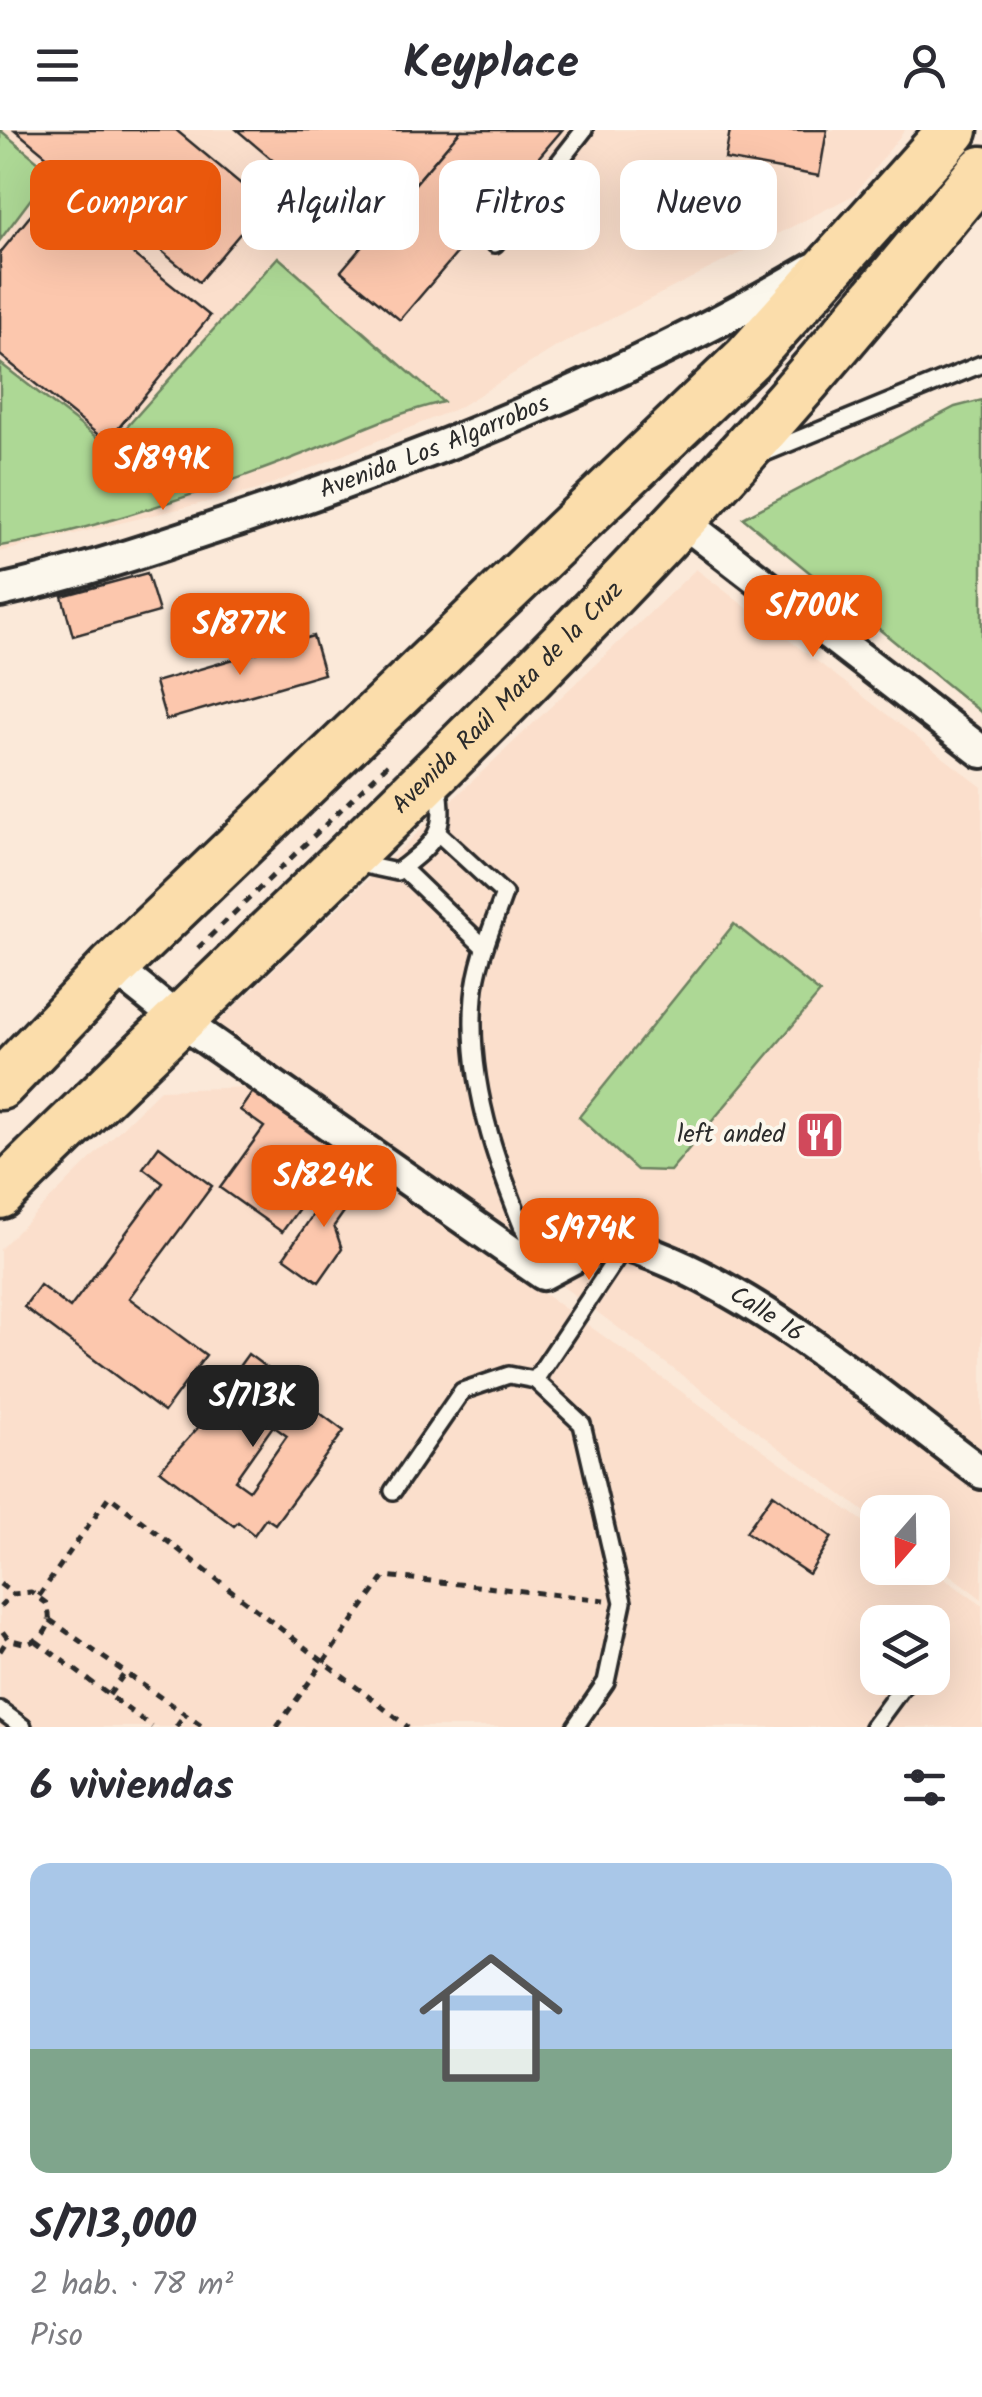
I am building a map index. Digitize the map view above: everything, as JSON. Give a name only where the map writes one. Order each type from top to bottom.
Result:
[{"type":"main road","points":[[0,1084],[113,967],[639,467],[748,358],[953,130]]},
{"type":"main road","name":"Avenida Raúl Mata de la Cruz","points":[[0,1194],[436,768],[681,520],[982,172]]},
{"type":"street","name":"Avenida Los Algarrobos","points":[[0,591],[106,564],[340,486],[474,433],[568,393],[771,293],[848,248]]},
{"type":"street","points":[[681,520],[982,752]]},
{"type":"street","points":[[113,967],[178,1019],[542,1274],[607,1240],[626,1244]]},
{"type":"street","name":"Calle 16","points":[[626,1244],[654,1252],[757,1308],[982,1472]]},
{"type":"lane","points":[[561,160],[584,130]]},
{"type":"lane","points":[[728,468],[982,364]]},
{"type":"lane","points":[[341,860],[397,872],[439,834],[444,820],[436,768]]},
{"type":"lane","points":[[439,834],[504,894],[484,947],[474,997],[474,1044],[488,1126],[503,1180],[542,1274]]},
{"type":"lane","points":[[402,868],[484,947]]},
{"type":"lane","points":[[535,1380],[626,1244]]},
{"type":"lane","points":[[393,1491],[462,1392],[509,1375],[535,1380],[582,1424],[623,1602],[606,1682],[575,1727]]},
{"type":"lane","points":[[872,1727],[897,1695]]},
{"type":"lane","points":[[0,1710],[23,1727]]},
{"type":"path","points":[[39,1596],[109,1496],[408,1727]]},
{"type":"path","points":[[277,1727],[386,1576],[623,1602]]},
{"type":"path","points":[[0,1584],[13,1594],[39,1596]]},
{"type":"path","points":[[0,1607],[13,1594]]},
{"type":"path","points":[[39,1596],[50,1620],[203,1727]]},
{"type":"path","points":[[0,1628],[8,1639],[27,1644],[36,1641],[50,1620]]},
{"type":"path","points":[[0,1651],[8,1639]]},
{"type":"path","points":[[36,1641],[152,1727]]},
{"type":"path","points":[[109,1695],[125,1672]]},
{"type":"path","points":[[176,1727],[186,1715]]},
{"type":"shaded area","points":[[0,130],[905,130],[854,195],[777,234],[777,160],[620,160],[620,250],[746,250],[556,347],[458,408],[257,490],[0,552]]},
{"type":"shaded area","points":[[696,569],[982,787],[982,1599],[950,1575],[950,1495],[860,1495],[860,1508],[214,1026]]},
{"type":"shaded area","points":[[254,1087],[860,1519],[860,1585],[950,1583],[982,1605],[982,1727],[0,1727],[0,1249],[160,1090]]},
{"type":"green space","points":[[0,130],[36,160],[30,160],[30,200],[0,240]]},
{"type":"green space","points":[[278,257],[443,402],[385,420],[187,496],[71,531],[0,546],[0,363],[109,447]]},
{"type":"green space","points":[[982,400],[982,713],[743,518],[955,407]]},
{"type":"green space","points":[[734,924],[820,993],[670,1171],[637,1170],[579,1117]]},
{"type":"building","points":[[15,130],[176,130],[212,160],[51,160]]},
{"type":"building","points":[[237,130],[461,130],[419,179],[419,160],[272,160]]},
{"type":"building","points":[[461,130],[562,130],[536,160],[439,160],[439,250],[460,250],[400,320],[341,271],[359,250],[419,250],[419,179]]},
{"type":"building","points":[[730,130],[827,130],[819,176],[777,168],[777,160],[725,159]]},
{"type":"building","points":[[221,167],[241,184],[241,232],[199,282],[160,250],[221,250]]},
{"type":"building","points":[[30,216],[30,250],[128,250],[210,316],[107,442],[0,355],[0,253]]},
{"type":"building","points":[[147,573],[159,612],[73,636],[62,596]]},
{"type":"building","points":[[313,636],[324,674],[166,720],[155,682]]},
{"type":"building","points":[[254,1090],[340,1151],[282,1232],[220,1188],[264,1127],[240,1110]]},
{"type":"building","points":[[159,1146],[212,1186],[129,1298],[206,1355],[164,1412],[24,1307],[40,1285],[70,1308],[163,1183],[143,1168]]},
{"type":"building","points":[[343,1171],[363,1185],[334,1226],[342,1249],[319,1282],[284,1257]]},
{"type":"building","points":[[248,1354],[271,1371],[269,1375],[344,1431],[275,1524],[266,1518],[254,1535],[238,1522],[234,1526],[160,1470],[204,1421],[239,1375],[235,1372]],"holes":[[[273,1426],[287,1436],[249,1490],[235,1480]]]},
{"type":"building","points":[[773,1494],[832,1537],[809,1574],[746,1532]]},
{"type":"place","name":"left anded","points":[[820,1135]]}]
